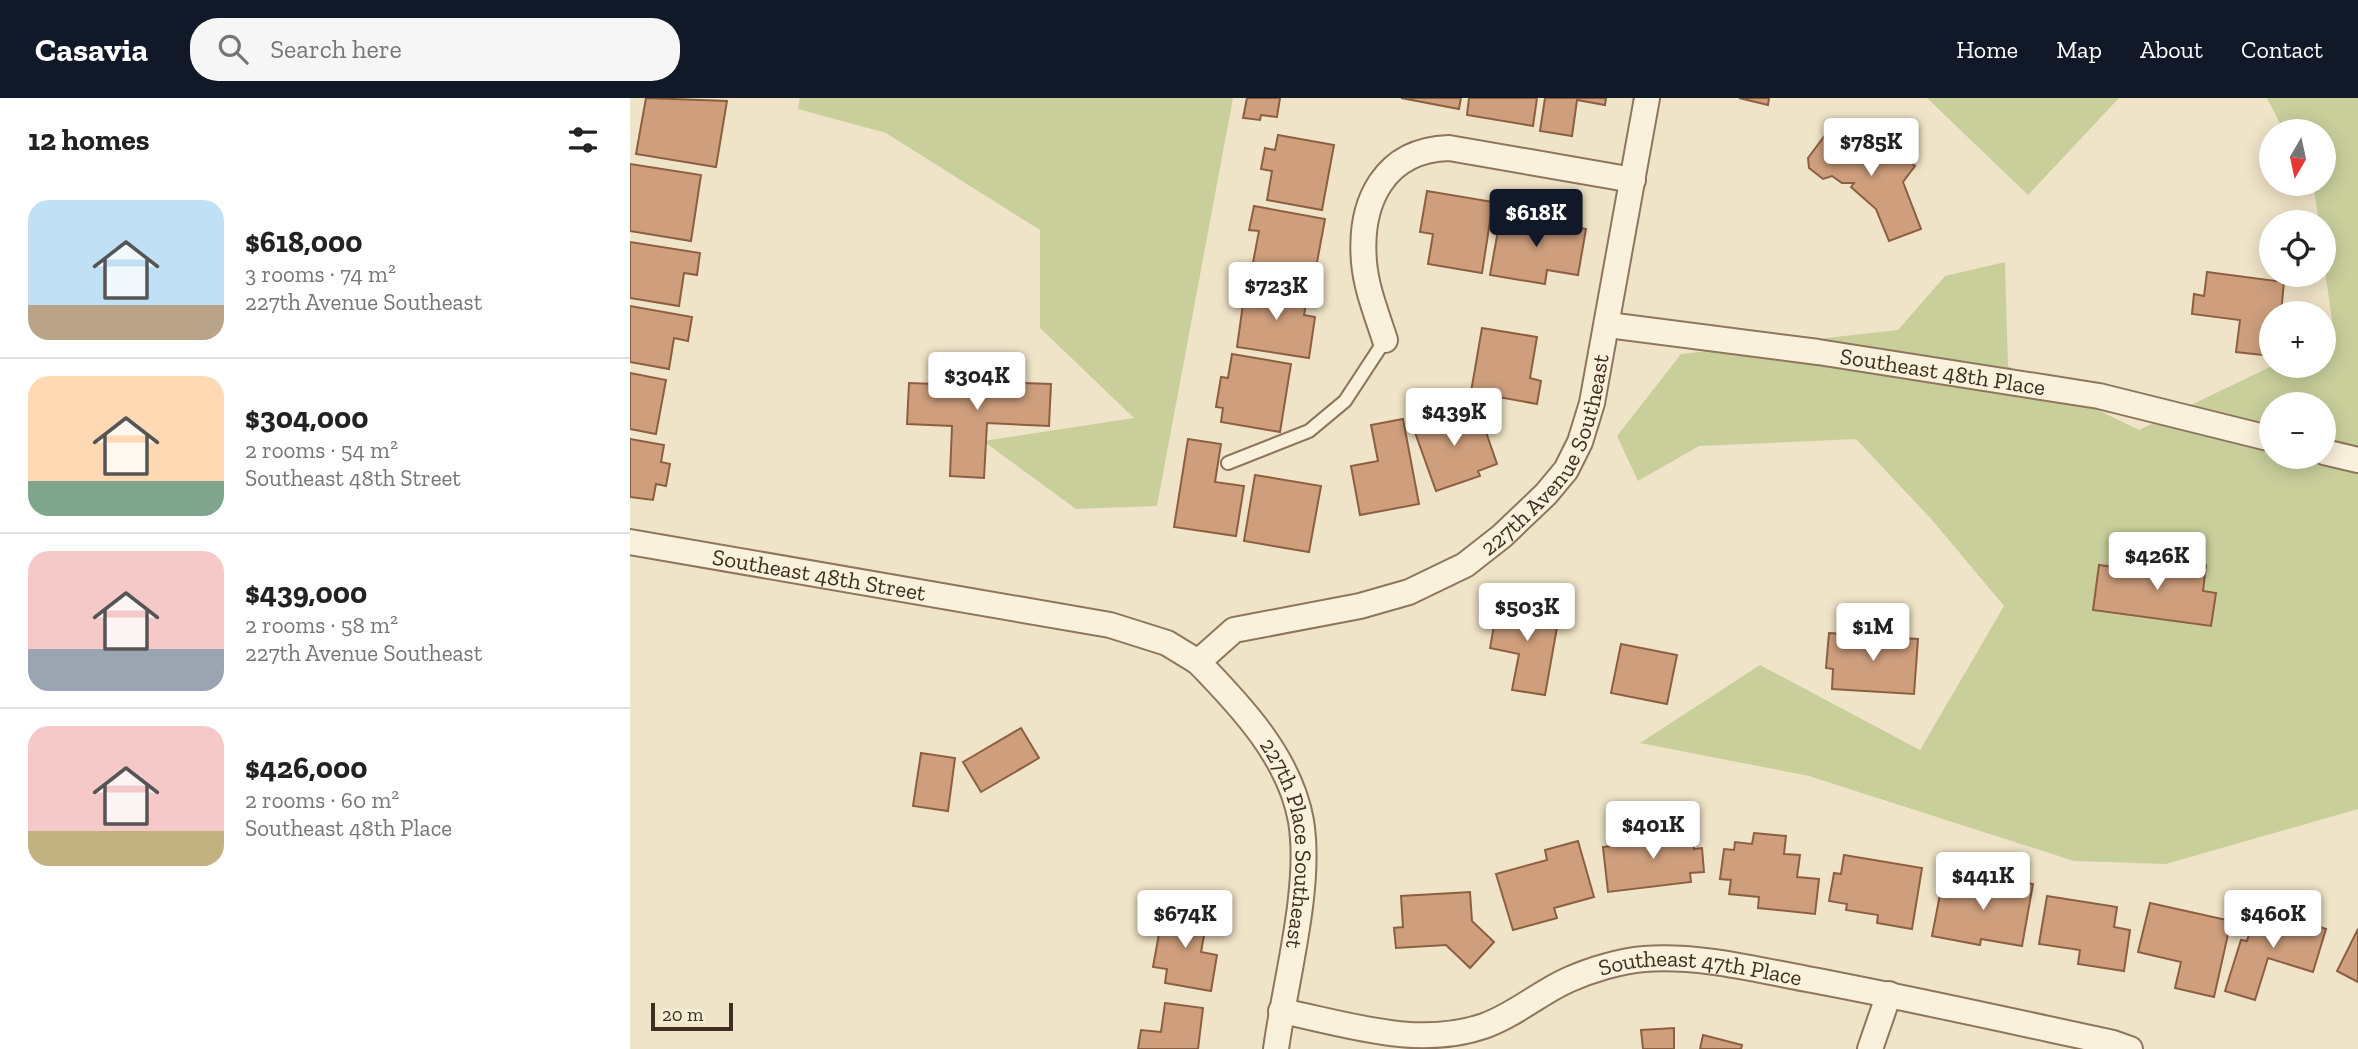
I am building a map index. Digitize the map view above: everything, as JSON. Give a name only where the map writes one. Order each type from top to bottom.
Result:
[{"type":"street","name":"227th Avenue Southeast","points":[[1198,663],[1234,630],[1360,606],[1409,592],[1465,565],[1502,536],[1546,494],[1566,470],[1580,442],[1608,325],[1647,98]]},
{"type":"street","points":[[1385,340],[1368,284],[1364,234],[1374,195],[1384,176],[1399,162],[1430,148],[1449,148],[1633,180]]},
{"type":"street","name":"Southeast 48th Place","points":[[1608,325],[1818,352],[2099,396],[2259,436]]},
{"type":"street","points":[[2336,455],[2358,460]]},
{"type":"street","name":"Southeast 48th Street","points":[[630,542],[1137,632],[1167,643],[1198,663]]},
{"type":"street","name":"227th Place Southeast","points":[[1198,663],[1265,739],[1288,783],[1301,821],[1302,863],[1276,1049]]},
{"type":"street","name":"Southeast 47th Place","points":[[1281,1011],[1414,1038],[1444,1036],[1495,1021],[1567,981],[1642,959],[1717,963],[1889,994],[2130,1049]]},
{"type":"street","points":[[1870,1049],[1889,994]]},
{"type":"lane","points":[[1228,463],[1309,431],[1345,401],[1385,340]]},
{"type":"green space","points":[[800,98],[1233,98],[1157,506],[1076,509],[983,441],[1134,418],[1040,328],[1040,230],[886,133],[798,109]]},
{"type":"green space","points":[[1927,98],[2119,98],[2028,195]]},
{"type":"green space","points":[[2267,98],[2358,98],[2358,809],[2166,864],[2074,861],[1809,776],[1640,743],[1760,665],[1920,750],[2004,606],[1932,520],[1856,439],[1699,446],[1638,481],[1617,436],[1681,354],[1898,330],[1945,276],[2005,262],[2008,366],[2139,430],[2259,372],[2259,378],[2336,378],[2336,301],[2329,301],[2327,287],[2336,287],[2336,210],[2317,210],[2315,196],[2336,196],[2336,119],[2278,119]]},
{"type":"building","points":[[646,98],[727,101],[716,167],[636,154]]},
{"type":"building","points":[[1247,98],[1280,98],[1277,117],[1261,115],[1260,120],[1243,118]]},
{"type":"building","points":[[1401,98],[1461,98],[1459,109]]},
{"type":"building","points":[[1469,98],[1537,98],[1533,126],[1467,115]]},
{"type":"building","points":[[1545,98],[1606,98],[1605,105],[1577,100],[1572,136],[1540,131]]},
{"type":"building","points":[[1739,98],[1769,98],[1768,105]]},
{"type":"building","points":[[1852,130],[1874,147],[1880,139],[1915,166],[1903,182],[1921,229],[1889,241],[1876,209],[1851,187],[1854,183],[1842,183],[1832,176],[1823,179],[1809,168],[1808,158],[1826,134],[1840,145]]},
{"type":"building","points":[[1278,135],[1334,145],[1322,210],[1267,200],[1272,171],[1261,169],[1265,148],[1275,150]]},
{"type":"building","points":[[630,164],[701,175],[691,241],[630,231]]},
{"type":"building","points":[[1427,191],[1493,202],[1482,273],[1428,264],[1433,234],[1420,232]]},
{"type":"building","points":[[1254,206],[1325,219],[1313,284],[1251,273],[1259,231],[1249,230]]},
{"type":"building","points":[[1501,214],[1586,229],[1578,275],[1547,270],[1545,284],[1490,275]]},
{"type":"building","points":[[630,242],[700,253],[697,275],[684,273],[679,306],[630,298]]},
{"type":"building","points":[[2207,272],[2259,279],[2259,287],[2284,287],[2282,301],[2259,301],[2259,355],[2236,352],[2240,320],[2192,314],[2194,294],[2204,296]]},
{"type":"building","points":[[1251,283],[1308,292],[1304,315],[1315,317],[1309,358],[1237,347],[1243,304],[1248,305]]},
{"type":"building","points":[[630,306],[692,317],[688,341],[674,338],[669,369],[630,362]]},
{"type":"building","points":[[1482,328],[1537,337],[1530,378],[1541,381],[1537,404],[1471,392]]},
{"type":"building","points":[[1232,354],[1291,364],[1280,432],[1221,422],[1223,408],[1216,407],[1221,377],[1228,378]]},
{"type":"building","points":[[961,366],[997,368],[996,382],[1051,384],[1049,426],[987,423],[984,478],[950,476],[952,426],[907,424],[909,383],[960,385]]},
{"type":"building","points":[[630,373],[666,380],[656,434],[630,429]]},
{"type":"building","points":[[1478,409],[1497,464],[1478,471],[1480,476],[1436,491],[1412,424],[1450,411],[1453,418]]},
{"type":"building","points":[[1403,419],[1419,504],[1360,515],[1351,466],[1378,461],[1371,425]]},
{"type":"building","points":[[630,439],[664,445],[661,462],[670,464],[666,486],[656,484],[653,500],[630,497]]},
{"type":"building","points":[[1188,439],[1221,444],[1215,482],[1244,486],[1236,536],[1174,527]]},
{"type":"building","points":[[1255,475],[1321,486],[1309,552],[1244,541]]},
{"type":"building","points":[[2150,557],[2206,565],[2203,591],[2216,593],[2211,626],[2093,610],[2099,565],[2148,572]]},
{"type":"building","points":[[1518,599],[1538,603],[1537,612],[1559,616],[1545,695],[1512,690],[1519,654],[1490,648],[1498,604],[1516,607]]},
{"type":"building","points":[[1829,633],[1918,639],[1914,694],[1832,689],[1833,669],[1826,668]]},
{"type":"building","points":[[1621,644],[1677,655],[1667,704],[1611,693]]},
{"type":"building","points":[[1021,728],[1039,758],[981,792],[963,762]]},
{"type":"building","points":[[921,753],[955,758],[948,811],[913,806]]},
{"type":"building","points":[[1678,829],[1678,833],[1692,832],[1694,849],[1702,848],[1704,872],[1690,873],[1691,882],[1608,892],[1603,847],[1635,843],[1633,834]]},
{"type":"building","points":[[1754,833],[1786,836],[1784,854],[1800,855],[1797,877],[1819,879],[1815,914],[1758,908],[1759,897],[1729,894],[1731,880],[1720,879],[1724,849],[1734,850],[1735,842],[1752,844]]},
{"type":"building","points":[[1578,841],[1594,897],[1554,908],[1557,918],[1513,930],[1496,874],[1547,860],[1545,850]]},
{"type":"building","points":[[1844,855],[1922,868],[1912,929],[1877,923],[1878,915],[1846,910],[1847,904],[1829,901],[1834,873],[1841,874]]},
{"type":"building","points":[[1943,879],[2001,890],[2003,879],[2033,884],[2022,946],[1981,939],[1980,945],[1932,936]]},
{"type":"building","points":[[1470,892],[1472,921],[1494,942],[1470,968],[1446,945],[1396,948],[1394,928],[1403,927],[1401,896]]},
{"type":"building","points":[[2047,896],[2117,907],[2114,927],[2130,930],[2124,971],[2078,964],[2080,950],[2039,944]]},
{"type":"building","points":[[2150,903],[2231,921],[2214,997],[2175,988],[2181,962],[2138,952]]},
{"type":"building","points":[[1164,906],[1208,914],[1201,952],[1217,955],[1211,991],[1165,983],[1167,969],[1153,967]]},
{"type":"building","points":[[2257,907],[2326,929],[2313,972],[2268,958],[2255,1000],[2225,991],[2241,940],[2247,941]]},
{"type":"building","points":[[2358,929],[2358,982],[2337,971]]},
{"type":"building","points":[[1165,1003],[1203,1008],[1198,1049],[1138,1049],[1141,1030],[1161,1032]]},
{"type":"building","points":[[1674,1028],[1674,1049],[1643,1049],[1641,1030]]},
{"type":"building","points":[[1703,1035],[1742,1045],[1741,1049],[1700,1049]]}]
